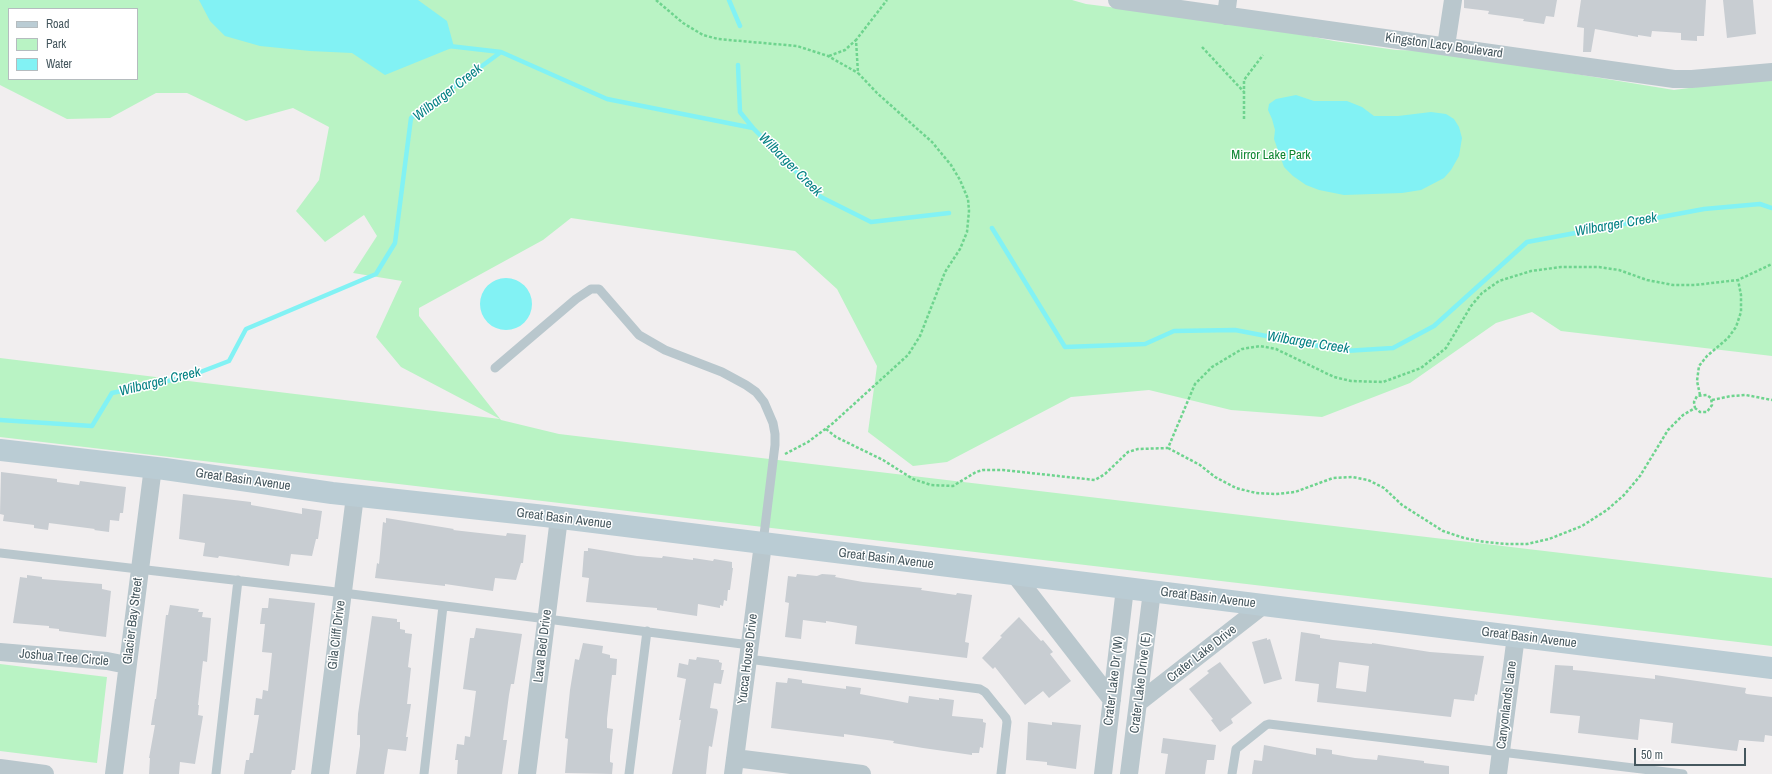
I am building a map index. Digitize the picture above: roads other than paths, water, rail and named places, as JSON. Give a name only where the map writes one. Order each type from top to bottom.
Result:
[{"type":"street","name":"Kingston Lacy Boulevard","points":[[1117,0],[1227,8],[1446,46],[1674,79],[1692,79],[1772,72]]},
{"type":"street","points":[[1446,46],[1453,0]]},
{"type":"street","name":"Great Basin Avenue","points":[[0,450],[153,467],[355,496],[559,518],[1015,575],[1265,604],[1772,668]]},
{"type":"street","name":"Glacier Bay Street","points":[[114,774],[153,467]]},
{"type":"street","name":"Gila Cliff Drive","points":[[320,774],[355,496]]},
{"type":"street","name":"Lava Bed Drive","points":[[527,774],[559,518]]},
{"type":"street","name":"Yucca House Drive","points":[[734,766],[763,544]]},
{"type":"street","points":[[1015,575],[1112,700]]},
{"type":"street","name":"Crater Lake Dr (W)","points":[[1103,774],[1125,588]]},
{"type":"street","name":"Crater Lake Drive (E)","points":[[1129,774],[1152,591]]},
{"type":"street","name":"Crater Lake Drive","points":[[1138,703],[1265,604]]},
{"type":"street","name":"Canyonlands Lane","points":[[1498,774],[1516,636]]},
{"type":"street","name":"Joshua Tree Circle","points":[[0,652],[107,661],[127,665]]},
{"type":"street","points":[[734,766],[862,774]]},
{"type":"street","points":[[0,768],[45,774]]},
{"type":"lane","points":[[495,368],[576,299],[591,289],[599,289],[639,335],[665,350],[722,372],[746,385],[756,392],[764,402],[773,423],[775,445],[763,544]]},
{"type":"lane","points":[[0,553],[238,580],[647,631],[749,652],[980,689],[985,692],[1006,718],[1007,722],[1001,774]]},
{"type":"lane","points":[[216,774],[238,580]]},
{"type":"lane","points":[[424,774],[444,606]]},
{"type":"lane","points":[[629,774],[647,631]]},
{"type":"lane","points":[[1232,774],[1236,749],[1269,724],[1683,774]]},
{"type":"water","points":[[199,0],[418,0],[447,21],[454,47],[385,75],[352,53],[260,46],[225,36],[210,21]]},
{"type":"water","points":[[1296,95],[1314,101],[1347,101],[1362,107],[1374,116],[1398,116],[1431,112],[1446,114],[1454,119],[1459,127],[1462,138],[1459,156],[1451,170],[1444,178],[1421,190],[1402,193],[1344,195],[1319,190],[1306,185],[1293,176],[1284,167],[1274,139],[1275,130],[1268,110],[1269,104],[1276,99]]},
{"type":"water","points":[[501,278],[511,278],[520,282],[528,290],[532,299],[532,309],[528,318],[520,326],[511,330],[501,330],[492,326],[484,318],[480,309],[480,299],[484,290],[492,282]]},
{"type":"waterway","points":[[729,0],[740,26]]},
{"type":"waterway","points":[[449,46],[501,52]]},
{"type":"waterway","name":"Wilbarger Creek","points":[[0,420],[92,426],[112,393],[190,376],[229,361],[246,329],[376,274],[395,243],[411,118],[501,52],[607,99],[753,128]]},
{"type":"waterway","name":"Wilbarger Creek","points":[[738,65],[740,112],[753,128],[821,197],[871,222],[949,213]]},
{"type":"waterway","name":"Wilbarger Creek","points":[[992,228],[1065,347],[1145,344],[1174,331],[1235,330],[1345,351],[1393,348],[1434,326],[1527,242],[1704,209],[1760,204],[1772,208]]},
{"type":"park label","name":"Mirror Lake Park","points":[[1271,156]]}]
